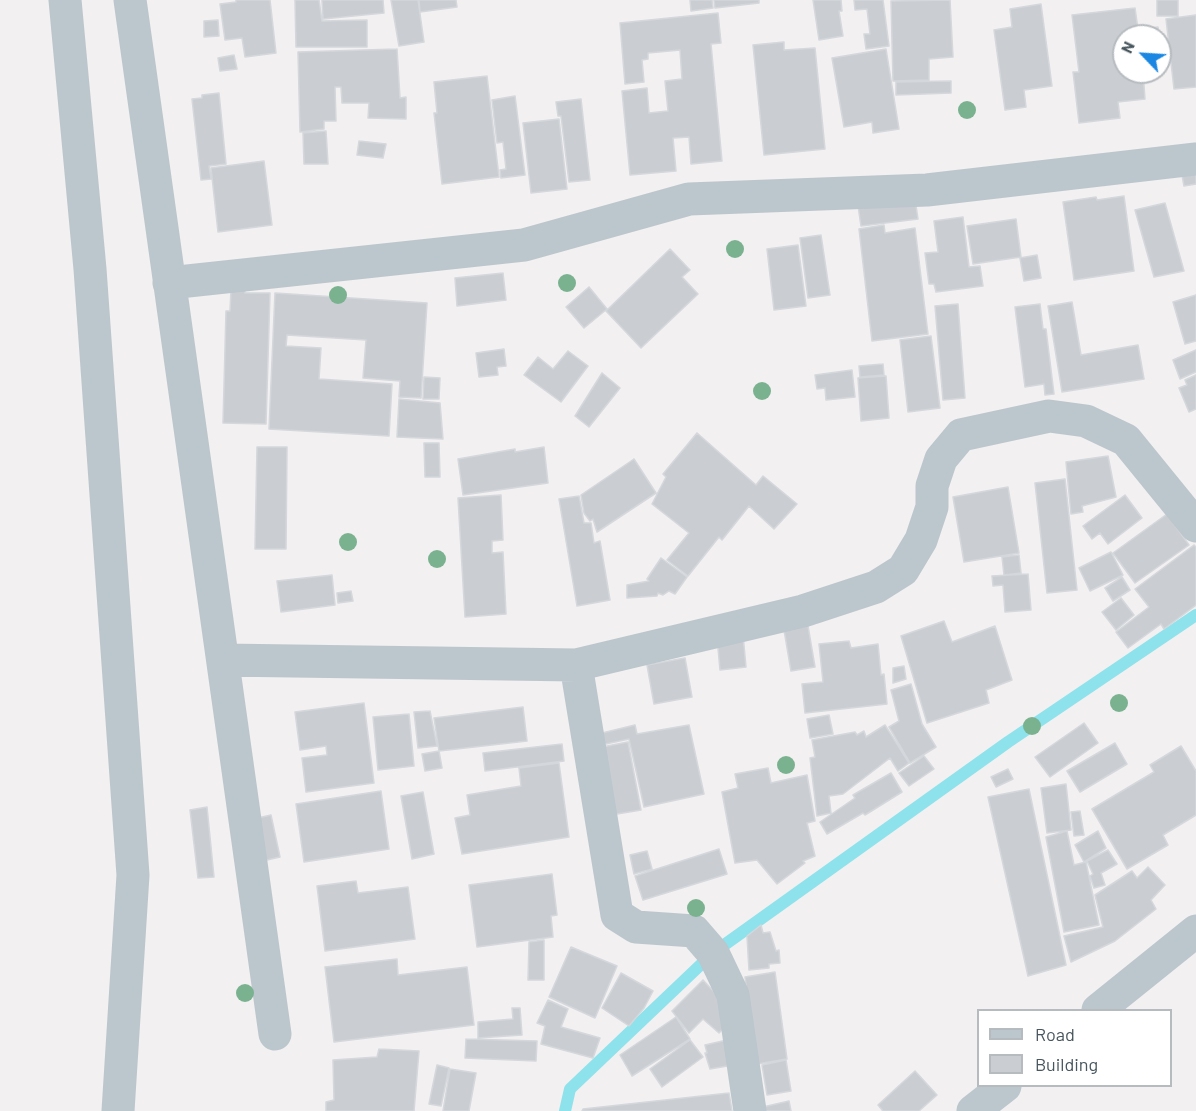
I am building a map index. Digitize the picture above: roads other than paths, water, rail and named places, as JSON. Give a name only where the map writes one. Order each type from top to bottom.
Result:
[{"type":"street","points":[[65,0],[90,269],[133,875],[118,1111]]},
{"type":"street","points":[[130,0],[275,1034]]},
{"type":"street","points":[[169,283],[524,245],[689,199],[927,190],[1196,159]]},
{"type":"street","points":[[223,660],[576,665],[803,611],[876,587],[903,570],[921,540],[932,507],[932,486],[940,459],[961,435],[1049,416],[1086,421],[1126,440],[1196,526]]},
{"type":"street","points":[[576,665],[617,915],[636,927],[694,931],[713,952],[734,994],[750,1111]]},
{"type":"street","points":[[1100,1009],[1196,931]]},
{"type":"street","points":[[974,1111],[1004,1087]]},
{"type":"waterway","points":[[565,1111],[570,1089],[713,953],[1008,742],[1196,615]]}]
